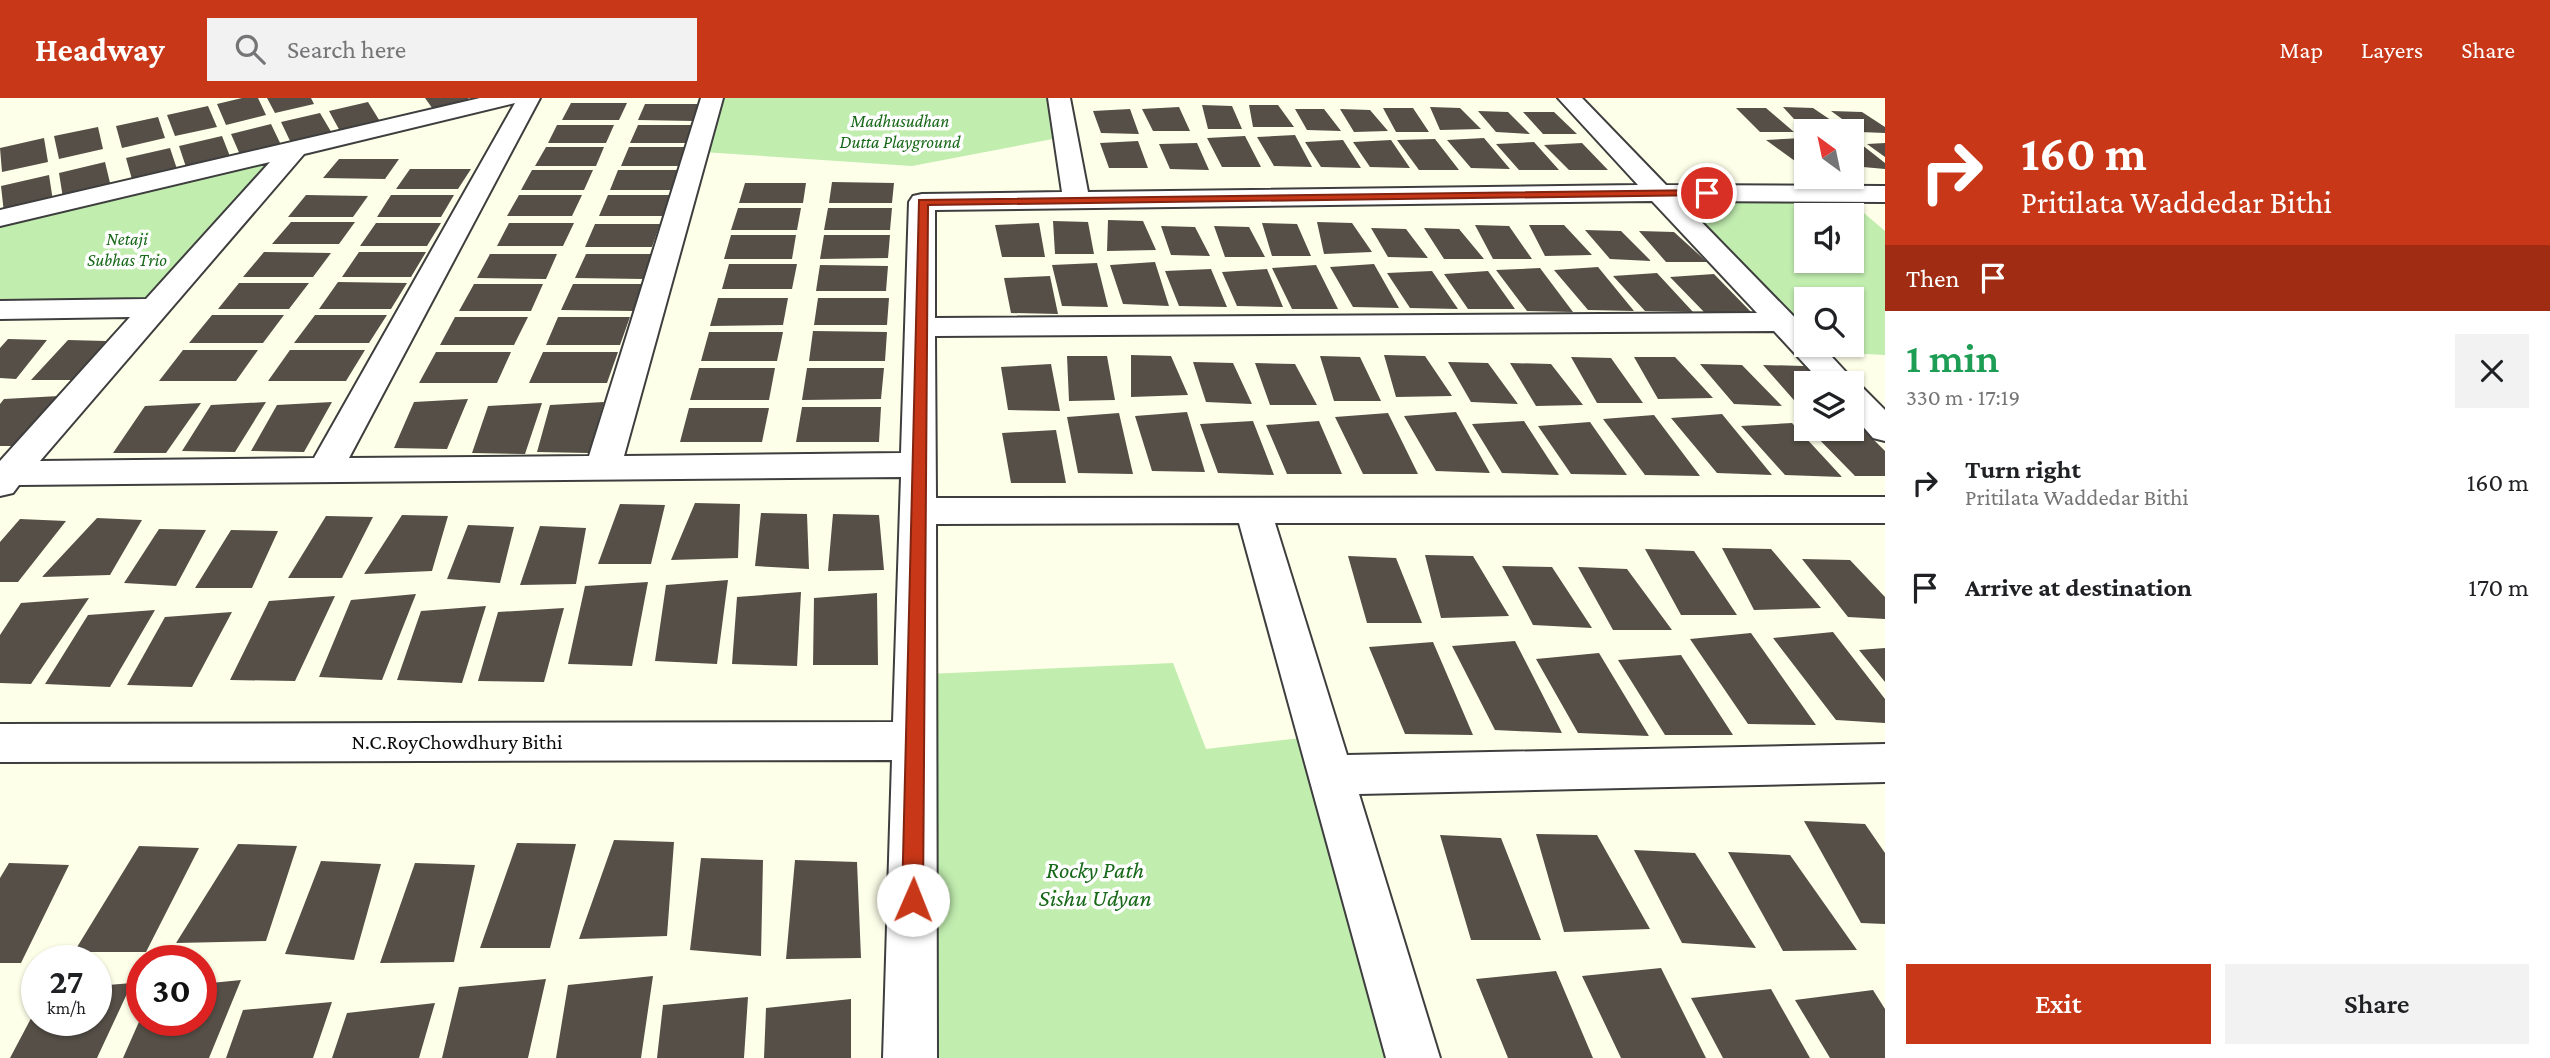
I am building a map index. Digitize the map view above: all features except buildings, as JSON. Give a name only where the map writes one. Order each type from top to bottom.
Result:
[{"type":"street","points":[[401,98],[413,121]]},
{"type":"street","points":[[0,218],[509,98]]},
{"type":"street","points":[[325,470],[528,98]]},
{"type":"street","points":[[603,467],[712,98]]},
{"type":"street","points":[[1059,98],[1076,200]]},
{"type":"street","points":[[1569,98],[1828,371]]},
{"type":"street","points":[[3,477],[296,148]]},
{"type":"street","points":[[910,1058],[922,202],[1657,193],[1885,194]]},
{"type":"street","points":[[0,310],[155,308]]},
{"type":"street","points":[[921,327],[1780,321]]},
{"type":"street","points":[[1864,408],[1885,430]]},
{"type":"street","points":[[3,477],[325,470],[918,465]]},
{"type":"street","points":[[918,511],[1885,509]]},
{"type":"street","points":[[1253,510],[1413,1058]]},
{"type":"street","name":"N.C.RoyChowdhury Bithi","points":[[0,743],[915,741]]},
{"type":"street","points":[[1330,775],[1885,762]]},
{"type":"green space","name":"Madhusudhan Dutta Playground","points":[[719,98],[1054,98],[1058,138],[912,166],[703,152]]},
{"type":"green space","name":"Netaji Subhas Trio","points":[[296,148],[155,308],[0,308],[0,218]]},
{"type":"green space","points":[[1844,196],[1852,203],[1794,203],[1794,273],[1864,273],[1864,213],[1885,231],[1885,355],[1864,354],[1864,287],[1794,287],[1794,335],[1665,197]]},
{"type":"green space","name":"Rocky Path Sishu Udyan","points":[[1173,663],[1206,749],[1318,736],[1413,1058],[913,1058],[928,674]]},
{"type":"route","points":[[913,900],[922,202],[1707,193]]}]
